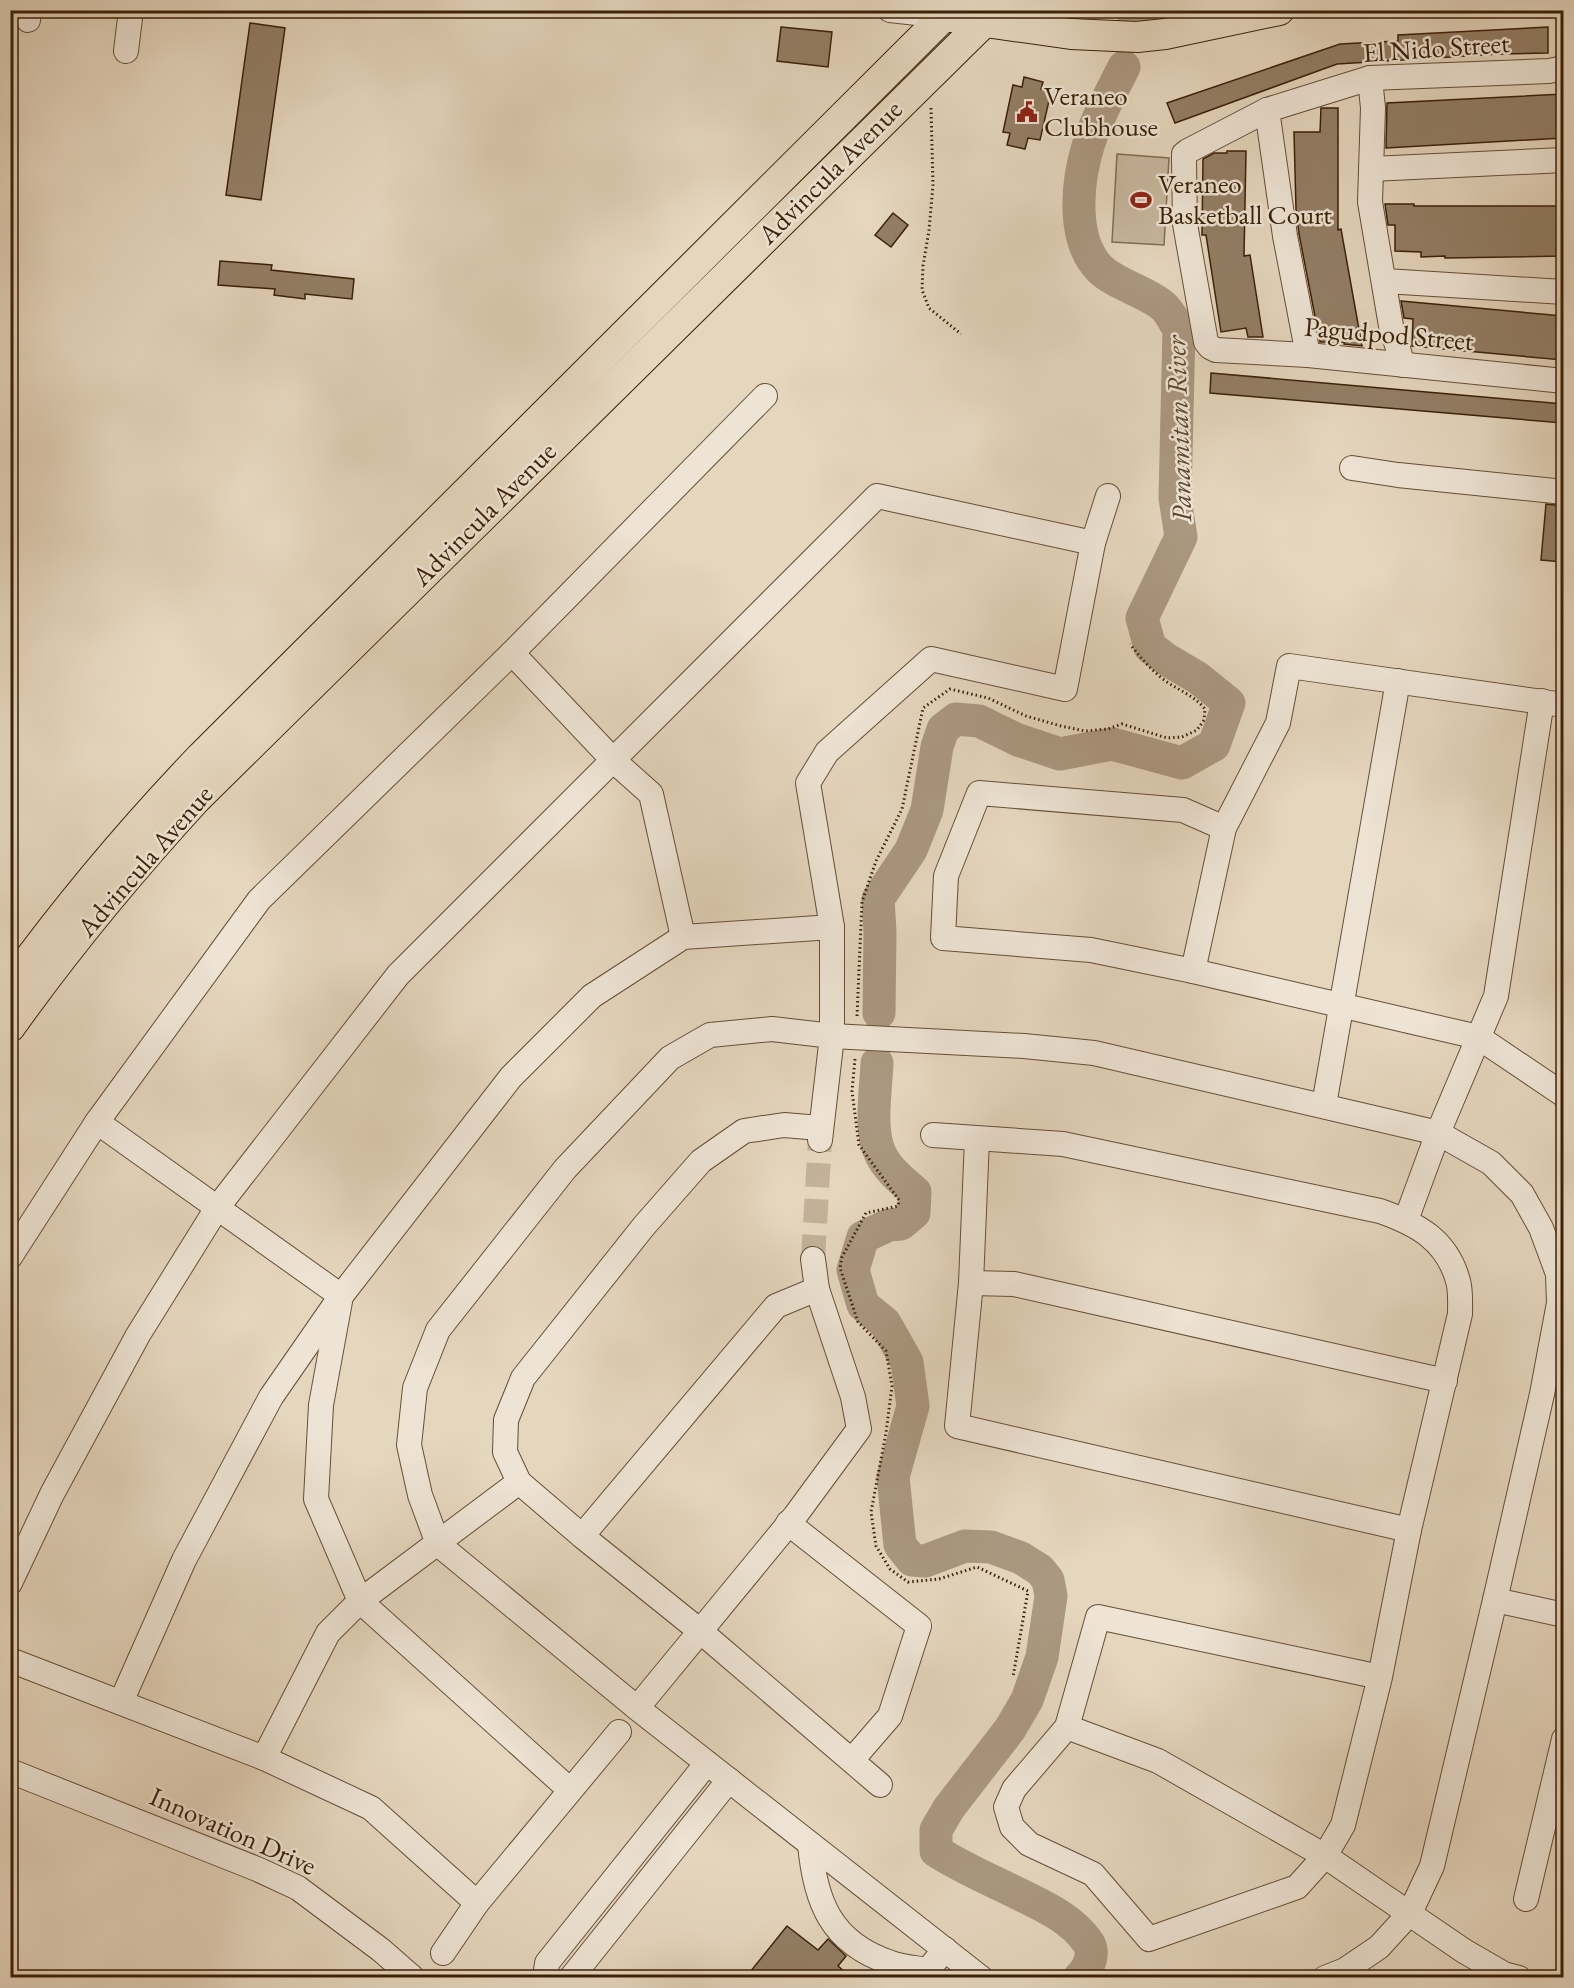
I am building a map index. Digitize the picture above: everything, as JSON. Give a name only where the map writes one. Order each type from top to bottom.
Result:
[{"type":"main road","points":[[944,16],[983,23],[1105,37],[1137,37],[1279,10]]},
{"type":"main road","name":"Advincula Avenue","points":[[10,1028],[95,915],[196,799],[616,364],[944,16]]},
{"type":"main road","name":"Advincula Avenue","points":[[10,985],[88,883],[168,792],[616,364],[983,23]]},
{"type":"street","points":[[126,51],[131,10]]},
{"type":"street","points":[[890,10],[944,16]]},
{"type":"street","name":"El Nido Street","points":[[1210,347],[1206,342],[1185,224],[1184,154],[1267,110],[1370,78],[1549,71],[1563,68]]},
{"type":"street","points":[[1370,78],[1373,108],[1370,202],[1391,326],[1404,365]]},
{"type":"street","points":[[1267,110],[1285,236],[1308,355]]},
{"type":"street","points":[[1371,170],[1563,160]]},
{"type":"street","points":[[1385,281],[1563,292]]},
{"type":"street","name":"Pagudpod Street","points":[[1210,347],[1216,350],[1308,355],[1563,381]]},
{"type":"street","points":[[10,1257],[97,1122],[259,900],[512,653],[765,396]]},
{"type":"street","points":[[1353,468],[1398,475],[1563,492]]},
{"type":"street","points":[[10,1583],[52,1494],[138,1335],[217,1208],[398,975],[877,496],[1093,543]]},
{"type":"street","points":[[879,1785],[700,1631],[519,1482],[505,1452],[506,1420],[523,1378],[644,1226],[701,1161],[744,1131],[784,1125],[820,1134],[832,1036],[832,927],[808,783],[827,752],[931,659],[1065,689],[1093,543],[1108,496]]},
{"type":"street","points":[[512,653],[614,761],[651,794],[683,937]]},
{"type":"street","points":[[1193,971],[1224,828],[1278,723],[1289,666],[1553,703],[1496,996],[1438,1133],[1406,1220]]},
{"type":"street","points":[[1324,1105],[1398,681]]},
{"type":"street","points":[[1224,828],[1183,810],[979,793],[946,876],[944,938],[1091,950],[1193,971],[1478,1037],[1563,1095]]},
{"type":"street","points":[[121,1702],[184,1560],[266,1407],[341,1296],[511,1077],[592,996],[683,937],[832,927]]},
{"type":"street","points":[[981,1977],[707,1763],[438,1544],[420,1494],[409,1445],[415,1388],[438,1330],[565,1169],[670,1058],[710,1035],[772,1029],[832,1036],[1023,1046],[1094,1053],[1438,1133],[1491,1163],[1522,1194],[1542,1228],[1558,1274],[1561,1303],[1553,1397],[1496,1600],[1432,1866],[1410,1913],[1380,1947],[1345,1970],[1325,1977]]},
{"type":"street","points":[[97,1122],[341,1296]]},
{"type":"street","points":[[933,1135],[1063,1144],[1380,1211],[1406,1220],[1430,1234],[1451,1261],[1459,1282],[1460,1314],[1409,1530],[1380,1677],[1343,1825],[1325,1856],[1297,1887],[1149,1939],[1093,1874],[1029,1844],[1012,1827],[1006,1807],[1014,1789],[1067,1726],[1098,1617],[1380,1677]]},
{"type":"street","points":[[977,1139],[971,1283],[957,1426],[1409,1530]]},
{"type":"street","points":[[637,1707],[788,1523],[859,1429],[854,1397],[817,1289],[813,1259]]},
{"type":"street","points":[[971,1283],[1014,1284],[1445,1381]]},
{"type":"street","points":[[582,1536],[776,1306],[817,1289]]},
{"type":"street","points":[[341,1296],[321,1405],[316,1499],[360,1601],[570,1790]]},
{"type":"street","points":[[264,1758],[328,1633],[360,1601],[519,1482]]},
{"type":"street","points":[[788,1523],[918,1626],[890,1716],[852,1760]]},
{"type":"street","points":[[1496,1600],[1563,1615]]},
{"type":"street","points":[[10,1660],[264,1758],[371,1808],[477,1903]]},
{"type":"street","points":[[1067,1726],[1158,1761],[1325,1856],[1464,1951],[1509,1976]]},
{"type":"street","points":[[443,1953],[477,1903],[619,1732]]},
{"type":"street","points":[[1526,1899],[1554,1825],[1563,1739]]},
{"type":"street","points":[[545,1977],[547,1963],[707,1763]]},
{"type":"street","name":"Innovation Drive","points":[[10,1771],[257,1869],[298,1888],[413,1977]]},
{"type":"street","points":[[571,1977],[729,1780]]},
{"type":"street","points":[[810,1844],[818,1896],[835,1927],[860,1949],[892,1964],[928,1970],[945,1949]]},
{"type":"path","points":[[924,80],[931,110],[933,185],[922,290],[929,308],[960,334]]},
{"type":"path","points":[[1013,1677],[1028,1591],[977,1566],[939,1579],[908,1582],[890,1569],[876,1546],[871,1512],[886,1433],[892,1386],[886,1351],[858,1322],[840,1268],[842,1257],[866,1213],[898,1206],[899,1200],[859,1145],[852,1091],[857,1036],[862,902],[876,861],[902,809],[923,708],[950,688],[987,698],[1026,716],[1085,731],[1108,729],[1122,724],[1167,738],[1182,737],[1197,730],[1204,720],[1205,709],[1198,699],[1162,679],[1144,663],[1130,644]]},
{"type":"shaded area","name":"Veraneo Basketball Court","points":[[1117,154],[1169,158],[1164,245],[1112,242]]},
{"type":"building","points":[[250,23],[285,28],[261,200],[226,195]]},
{"type":"building","points":[[781,27],[832,32],[828,67],[777,61]]},
{"type":"building","points":[[1548,27],[1548,53],[1337,64],[1175,123],[1167,103],[1340,44],[1398,41],[1398,35]]},
{"type":"building","name":"Veraneo Clubhouse","points":[[1024,77],[1043,82],[1041,89],[1051,92],[1040,140],[1028,138],[1025,149],[1007,145],[1010,133],[1003,132],[1013,85],[1022,87]]},
{"type":"building","points":[[1563,94],[1563,138],[1386,148],[1387,103]]},
{"type":"building","points":[[1321,108],[1338,108],[1338,230],[1341,229],[1362,346],[1344,344],[1344,342],[1320,342],[1299,234],[1294,132],[1320,132]]},
{"type":"building","points":[[1227,151],[1246,151],[1244,256],[1250,255],[1263,337],[1248,337],[1246,328],[1221,332],[1206,235],[1202,235],[1203,159],[1214,153],[1227,153]]},
{"type":"building","points":[[1385,204],[1563,206],[1563,256],[1445,258],[1445,256],[1421,257],[1421,252],[1395,251],[1395,225],[1388,225]]},
{"type":"building","points":[[893,213],[908,225],[891,247],[875,235]]},
{"type":"building","points":[[220,261],[272,265],[271,270],[354,279],[352,299],[305,294],[305,299],[274,295],[275,289],[218,285]]},
{"type":"building","points":[[1401,301],[1563,316],[1563,360],[1412,346],[1413,319],[1404,318]]},
{"type":"building","points":[[1211,373],[1563,404],[1563,423],[1210,393]]},
{"type":"building","points":[[1546,504],[1563,506],[1563,562],[1541,560]]},
{"type":"building","points":[[787,1926],[818,1950],[828,1939],[846,1956],[838,1966],[851,1977],[746,1977]]},
{"type":"waterway","name":"Panamitan River","points":[[1133,10],[1135,31]]},
{"type":"waterway","name":"Panamitan River","points":[[879,1013],[878,899],[911,850],[927,810],[937,747],[943,729],[956,719],[979,721],[1018,740],[1060,754],[1112,744],[1182,763],[1214,745],[1229,703],[1198,678],[1150,647],[1142,618],[1181,537],[1175,498],[1179,329],[1163,306],[1100,269],[1084,243],[1079,210],[1081,176],[1091,136],[1124,67]]},
{"type":"waterway","name":"Panamitan River","points":[[877,1063],[874,1109],[877,1144],[887,1164],[915,1192],[914,1213],[901,1224],[889,1225],[863,1237],[853,1270],[863,1305],[885,1323],[907,1362],[913,1406],[893,1477],[900,1545],[912,1560],[925,1561],[965,1546],[991,1547],[1021,1558],[1040,1570],[1048,1580],[1051,1596],[1042,1657],[1027,1700],[1010,1729],[949,1808],[936,1830],[936,1851],[1047,1908],[1073,1926],[1087,1941],[1091,1950],[1086,1970],[1079,1978]]},
{"type":"tunnel","points":[[813,1259],[820,1140]]},
{"type":"place","name":"Veraneo Clubhouse","points":[[1027,112]]},
{"type":"place","name":"Veraneo Basketball Court","points":[[1141,200]]}]
